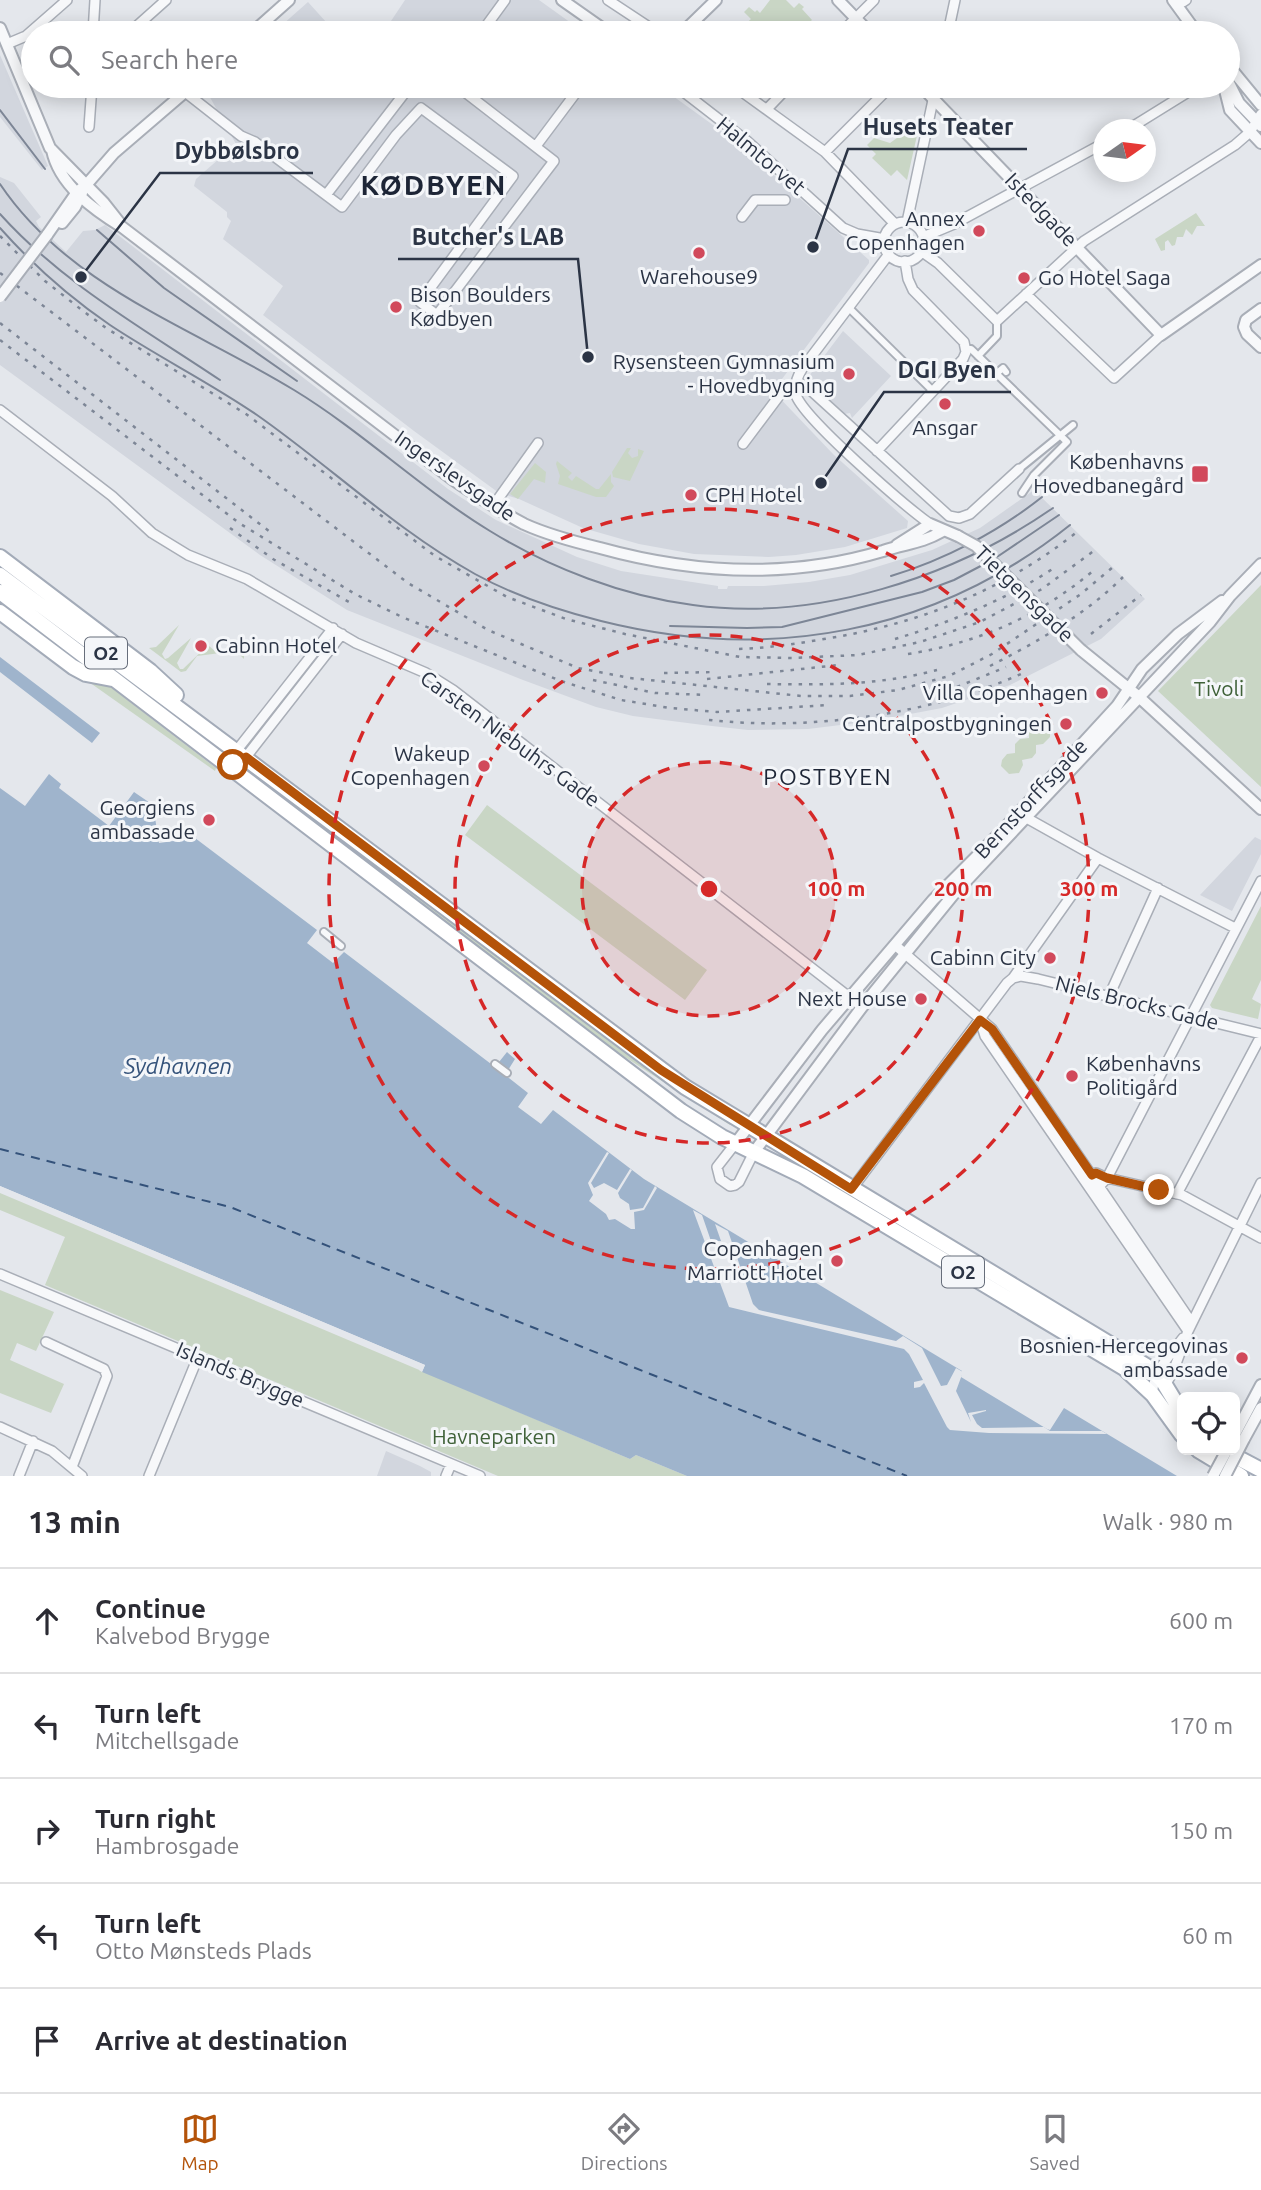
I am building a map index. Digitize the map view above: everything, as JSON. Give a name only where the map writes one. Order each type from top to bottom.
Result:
[{"type":"main road","points":[[0,557],[150,671],[211,731]]},
{"type":"main road","name":"O2","points":[[0,575],[211,731],[237,759],[681,1111],[735,1144],[821,1186],[1124,1368],[1153,1395],[1177,1427]]},
{"type":"main road","name":"O2","points":[[0,592],[166,718],[237,759],[661,1070],[851,1189],[1129,1355],[1161,1381],[1177,1405]]},
{"type":"main road","points":[[0,612],[79,670],[93,676],[117,680]]},
{"type":"main road","points":[[1210,1455],[1243,1469],[1261,1470]]},
{"type":"main road","points":[[1230,1455],[1243,1469]]},
{"type":"street","points":[[43,21],[67,0]]},
{"type":"street","points":[[94,21],[95,0]]},
{"type":"street","points":[[142,21],[166,0]]},
{"type":"street","points":[[265,21],[289,0]]},
{"type":"street","points":[[490,21],[505,0]]},
{"type":"street","points":[[562,0],[592,21]]},
{"type":"street","points":[[608,0],[640,21]]},
{"type":"street","points":[[838,0],[858,21]]},
{"type":"street","points":[[852,21],[874,0]]},
{"type":"street","points":[[951,21],[955,0]]},
{"type":"street","points":[[1181,0],[1191,21]]},
{"type":"street","points":[[1181,0],[1196,21]]},
{"type":"street","points":[[692,21],[709,2]]},
{"type":"street","name":"Ingerslevsgade","points":[[0,28],[21,77]]},
{"type":"street","points":[[7,44],[21,38]]},
{"type":"street","points":[[1240,80],[1261,105]]},
{"type":"street","name":"Ingerslevsgade","points":[[30,98],[57,167],[94,208],[422,456],[493,506],[531,527],[642,559],[700,568],[752,571],[793,569],[845,561],[910,545],[943,531]]},
{"type":"street","points":[[89,127],[91,98]]},
{"type":"street","points":[[0,297],[114,153],[178,98]]},
{"type":"street","points":[[198,98],[241,136],[255,142],[342,208],[396,135],[421,107],[513,176],[420,302],[437,315],[554,160],[473,98]]},
{"type":"street","points":[[326,195],[401,98]]},
{"type":"street","points":[[536,146],[572,98]]},
{"type":"street","name":"Halmtorvet","points":[[691,98],[755,148],[843,228],[857,234],[884,239]]},
{"type":"street","name":"Halmtorvet","points":[[751,98],[825,152],[895,224]]},
{"type":"street","points":[[767,109],[778,98]]},
{"type":"street","points":[[825,152],[879,98]]},
{"type":"street","points":[[907,222],[933,98]]},
{"type":"street","name":"Istedgade","points":[[933,98],[1161,335]]},
{"type":"street","points":[[1145,119],[1179,98]]},
{"type":"street","points":[[1227,98],[1230,110],[1261,143]]},
{"type":"street","points":[[996,321],[1076,247],[1251,132],[1260,120],[1236,98]]},
{"type":"street","points":[[923,237],[954,224],[1093,149]]},
{"type":"street","name":"Ingerslevsgade","points":[[52,150],[87,184],[122,227]]},
{"type":"street","points":[[742,217],[755,200],[785,201]]},
{"type":"street","points":[[907,222],[917,227],[923,237],[921,251],[915,258],[897,260],[889,254],[884,239],[895,224],[907,222]]},
{"type":"street","points":[[921,251],[939,263],[996,321],[997,336],[978,356]]},
{"type":"street","points":[[796,384],[802,369],[889,254]]},
{"type":"street","points":[[877,451],[963,359],[966,349],[962,340],[913,290],[905,261]]},
{"type":"street","points":[[1026,294],[1114,378],[1161,335],[1261,265]]},
{"type":"street","points":[[848,307],[933,391]]},
{"type":"street","points":[[1261,309],[1244,323],[1245,331],[1261,347]]},
{"type":"street","points":[[1249,318],[1261,320]]},
{"type":"street","points":[[966,349],[971,349],[1001,373],[1067,442],[1040,469],[1022,493]]},
{"type":"street","points":[[743,444],[783,391],[796,384],[804,384],[944,513],[956,518],[970,514],[1073,425]]},
{"type":"street","name":"Tietgensgade","points":[[796,384],[801,403],[828,434],[866,470],[930,524],[975,546],[1082,650],[1134,693],[1261,809]]},
{"type":"street","name":"Carsten Niebuhrs Gade","points":[[0,410],[112,496],[152,533],[188,555],[247,579],[342,634],[384,656],[426,673],[453,690],[862,1007]]},
{"type":"street","points":[[493,506],[538,443]]},
{"type":"street","points":[[1037,454],[1040,469]]},
{"type":"street","name":"Ingerslevsgade","points":[[890,548],[930,524]]},
{"type":"street","name":"Bernstorffsgade","points":[[754,1152],[862,1007],[953,895],[1117,706],[1134,693],[1142,669],[1173,639],[1230,596],[1261,564]]},
{"type":"street","points":[[237,759],[333,628]]},
{"type":"street","points":[[237,759],[342,634]]},
{"type":"street","points":[[1022,815],[1235,929]]},
{"type":"street","name":"Bernstorffsgade","points":[[735,1144],[822,1030],[933,900],[1022,815]]},
{"type":"street","points":[[851,1189],[1013,978],[1098,858]]},
{"type":"street","points":[[1096,1191],[1107,1178],[1261,881]]},
{"type":"street","points":[[1109,996],[1157,888]]},
{"type":"street","points":[[324,932],[341,946]]},
{"type":"street","points":[[895,945],[969,1007],[980,1020],[985,1036],[1190,1327]]},
{"type":"street","name":"Niels Brocks Gade","points":[[1013,978],[1028,976],[1261,1035]]},
{"type":"street","points":[[1177,1194],[1261,1035]]},
{"type":"street","points":[[495,1064],[507,1073]]},
{"type":"street","points":[[735,1144],[717,1167],[720,1179],[730,1186],[739,1182],[754,1152]]},
{"type":"street","points":[[1087,1178],[1096,1173],[1177,1194],[1261,1238]]},
{"type":"street","points":[[1153,1395],[1160,1392],[1161,1381],[1261,1183]]},
{"type":"street","name":"Islands Brygge","points":[[0,1274],[480,1476]]},
{"type":"street","points":[[46,1342],[104,1369],[107,1377],[72,1467]]},
{"type":"street","points":[[149,1476],[198,1357]]},
{"type":"street","points":[[1240,1434],[1261,1385]]},
{"type":"street","points":[[1240,1435],[1261,1408]]},
{"type":"street","points":[[0,1427],[52,1451],[82,1476]]},
{"type":"street","points":[[19,1476],[33,1441]]},
{"type":"street","points":[[1213,1476],[1223,1455]]},
{"type":"street","points":[[1225,1476],[1232,1455]]},
{"type":"street","points":[[446,1476],[451,1464]]},
{"type":"shaded area","points":[[405,0],[539,0],[568,21],[391,21]]},
{"type":"shaded area","points":[[308,2],[325,21],[287,21]]},
{"type":"shaded area","points":[[0,55],[48,166],[42,170],[0,117]]},
{"type":"shaded area","points":[[210,98],[676,98],[738,143],[869,260],[773,391],[834,455],[908,521],[907,528],[845,547],[796,555],[769,557],[694,554],[639,544],[583,528],[519,499],[499,493],[263,315],[283,286],[223,239],[231,221],[227,212],[194,186],[196,179],[236,144]]},
{"type":"shaded area","points":[[0,177],[14,183],[41,217],[36,221],[39,227],[66,252],[83,231],[95,230],[105,225],[448,489],[496,520],[577,557],[621,571],[718,586],[718,589],[727,589],[728,586],[809,582],[850,575],[932,550],[980,528],[1034,490],[1145,599],[1101,639],[1010,685],[942,708],[873,721],[808,729],[748,730],[633,716],[596,707],[347,610],[260,555],[0,365]]},
{"type":"shaded area","name":"Rysensteen Gymnasium - Hovedbygning","points":[[843,331],[891,376],[852,418],[850,413],[844,414],[810,383],[809,379]]},
{"type":"shaded area","points":[[1255,837],[1261,840],[1261,854],[1232,911],[1200,895]]},
{"type":"shaded area","points":[[386,1451],[431,1472],[431,1476],[377,1476]]},
{"type":"green space","points":[[770,0],[786,0],[794,8],[799,3],[812,20],[749,21],[751,19],[744,12],[749,7],[760,13]]},
{"type":"green space","points":[[899,127],[918,131],[907,180],[897,170],[891,176],[872,158],[876,154],[867,145],[874,138],[890,143],[897,138],[895,131]]},
{"type":"green space","points":[[1196,213],[1205,226],[1197,226],[1192,235],[1186,229],[1183,237],[1177,237],[1175,245],[1172,246],[1168,240],[1165,242],[1165,250],[1161,251],[1155,239]]},
{"type":"green space","points":[[627,448],[631,448],[628,453],[632,458],[638,456],[638,449],[644,451],[630,481],[613,477],[612,472]]},
{"type":"green space","points":[[557,461],[572,473],[568,477],[572,481],[576,476],[599,489],[611,474],[614,486],[606,497],[596,497],[558,484],[560,476]]},
{"type":"green space","points":[[535,463],[546,472],[545,483],[534,479],[518,499],[510,494]]},
{"type":"green space","name":"Tivoli","points":[[1261,585],[1261,787],[1158,691]]},
{"type":"green space","points":[[179,625],[162,654],[165,659],[168,658],[191,638],[177,663],[180,669],[208,645],[216,652],[240,649],[244,652],[244,659],[236,651],[197,656],[186,671],[181,672],[149,648],[156,647]]},
{"type":"green space","points":[[79,675],[101,681],[113,689],[216,768],[215,771]]},
{"type":"green space","points":[[1036,723],[1046,727],[1050,737],[1043,744],[1036,745],[1036,753],[1032,758],[1022,760],[1019,773],[1009,774],[1001,766],[1002,760],[1007,754],[1015,753],[1015,744],[1020,739],[1029,738],[1029,729]]},
{"type":"green space","points":[[255,776],[309,818],[327,827],[651,1072],[731,1122],[730,1125],[611,1048],[253,779]]},
{"type":"green space","points":[[487,805],[707,970],[685,1000],[465,835]]},
{"type":"green space","points":[[1261,906],[1261,980],[1252,999],[1261,1004],[1258,1019],[1212,1008],[1210,1005]]},
{"type":"green space","name":"Havneparken","points":[[0,1193],[630,1459],[636,1455],[687,1476],[498,1476],[45,1285],[65,1237],[0,1210]]},
{"type":"green space","points":[[0,1290],[54,1312],[36,1351],[17,1343],[10,1360],[64,1384],[51,1413],[0,1393]]},
{"type":"water","points":[[0,657],[100,733],[92,743],[0,672]]},
{"type":"water","name":"Sydhavnen","points":[[49,774],[61,784],[59,788],[109,826],[134,792],[153,805],[159,843],[195,838],[317,930],[307,943],[333,963],[344,952],[495,1067],[507,1052],[515,1059],[505,1075],[528,1093],[518,1107],[541,1124],[553,1110],[644,1179],[962,1371],[961,1377],[1047,1429],[1050,1430],[1064,1408],[1177,1476],[687,1476],[636,1455],[630,1459],[422,1372],[425,1365],[0,1186],[0,788],[25,806]]},
{"type":"pier","points":[[607,1152],[609,1153],[591,1183],[594,1188],[604,1183],[617,1190],[630,1169],[632,1170],[618,1193],[620,1198],[629,1204],[630,1210],[643,1208],[655,1186],[657,1188],[644,1210],[634,1212],[635,1229],[615,1219],[609,1220],[606,1214],[589,1201],[593,1195],[588,1183]]},
{"type":"pier","points":[[0,1186],[425,1365],[422,1372],[419,1370],[421,1367],[0,1190]]},
{"type":"pier","points":[[693,1210],[702,1215],[711,1241],[721,1241],[715,1224],[728,1231],[753,1304],[759,1310],[896,1341],[903,1336],[922,1348],[941,1386],[947,1385],[956,1368],[963,1372],[956,1391],[971,1422],[968,1413],[986,1410],[972,1415],[982,1428],[1044,1427],[1050,1431],[1102,1431],[1107,1434],[950,1430],[924,1383],[914,1388],[914,1382],[923,1380],[904,1349],[729,1307]]},
{"type":"ferry route","points":[[0,1149],[230,1207],[907,1476]]},
{"type":"tram line","points":[[0,110],[45,169]]},
{"type":"tram line","points":[[0,184],[28,220],[61,251],[97,278],[319,406],[490,531],[537,557],[614,587],[667,601],[740,609],[787,607],[835,600],[882,589],[927,574],[972,555],[1053,508]]},
{"type":"tram line","points":[[0,214],[24,239],[77,283],[220,380]]},
{"type":"tram line","points":[[0,228],[25,255],[80,303],[128,337],[257,415],[446,557],[505,589],[585,617],[664,633],[726,639],[787,638],[847,630],[906,614],[963,592],[1018,562],[1070,525]]},
{"type":"tram line","points":[[97,230],[164,288],[297,381]]},
{"type":"tram line","points":[[891,576],[970,544],[1042,497]]},
{"type":"tram line","points":[[670,626],[782,627],[922,592],[954,580],[994,559],[1059,515]]},
{"type":"railway","points":[[0,236],[45,281],[106,328],[246,414],[435,556],[507,597],[566,619],[740,657],[858,655],[920,642],[980,622],[1042,589],[1095,550]]},
{"type":"railway","points":[[0,273],[408,583],[488,630],[578,668],[630,678],[801,696],[850,696],[898,690],[949,676],[992,654],[1081,594],[1113,567]]},
{"type":"railway","points":[[0,323],[274,535]]},
{"type":"railway","points":[[0,340],[239,523],[355,594],[402,617],[561,681],[621,700],[717,712],[828,705]]},
{"type":"railway","points":[[230,528],[273,559],[349,602]]},
{"type":"railway","points":[[739,649],[859,633],[925,614],[1019,572],[1077,532]]},
{"type":"railway","points":[[895,639],[979,608],[1019,589],[1057,566]]},
{"type":"railway","points":[[908,654],[959,643],[1007,625],[1052,601],[1094,570]]},
{"type":"railway","points":[[990,666],[1060,627],[1093,604],[1123,577]]},
{"type":"railway","points":[[1091,634],[1141,595]]},
{"type":"railway","points":[[707,679],[839,665]]},
{"type":"railway","points":[[957,687],[1006,667]]},
{"type":"railway","points":[[767,684],[874,681],[937,670]]},
{"type":"railway","points":[[664,673],[716,672]]},
{"type":"railway","points":[[709,720],[787,723],[868,716],[947,700],[1021,674]]},
{"type":"railway","points":[[593,680],[655,693],[707,695]]},
{"type":"place","name":"Annex Copenhagen","points":[[979,231]]},
{"type":"place","name":"Husets Teater","points":[[813,247]]},
{"type":"place","name":"Warehouse9","points":[[699,253]]},
{"type":"place","name":"Dybbølsbro","points":[[81,277]]},
{"type":"place","name":"Go Hotel Saga","points":[[1024,278]]},
{"type":"place","name":"Bison Boulders Kødbyen","points":[[396,307]]},
{"type":"place","name":"Butcher's LAB","points":[[588,357]]},
{"type":"place","name":"Rysensteen Gymnasium - Hovedbygning","points":[[849,374]]},
{"type":"place","name":"Ansgar","points":[[945,404]]},
{"type":"place","name":"Københavns Hovedbanegård","points":[[1200,474]]},
{"type":"place","name":"DGI Byen","points":[[821,483]]},
{"type":"place","name":"CPH Hotel","points":[[691,495]]},
{"type":"place","name":"Cabinn Hotel","points":[[201,646]]},
{"type":"place","name":"Villa Copenhagen","points":[[1102,693]]},
{"type":"place","name":"Centralpostbygningen","points":[[1066,724]]},
{"type":"place","name":"Wakeup Copenhagen","points":[[484,766]]},
{"type":"place","name":"Georgiens ambassade","points":[[209,820]]},
{"type":"place","name":"Cabinn City","points":[[1050,958]]},
{"type":"place","name":"Next House","points":[[921,999]]},
{"type":"place","name":"Københavns Politigård","points":[[1072,1076]]},
{"type":"place","name":"Copenhagen Marriott Hotel","points":[[837,1261]]},
{"type":"place","name":"Bosnien-Hercegovinas ambassade","points":[[1242,1358]]},
{"type":"district","name":"KØDBYEN","points":[[434,185]]},
{"type":"district","name":"POSTBYEN","points":[[828,777]]},
{"type":"route","points":[[233,765],[233,758],[241,760],[246,757],[661,1070],[851,1189],[980,1020],[992,1029],[1092,1175],[1096,1173],[1159,1190]]}]
